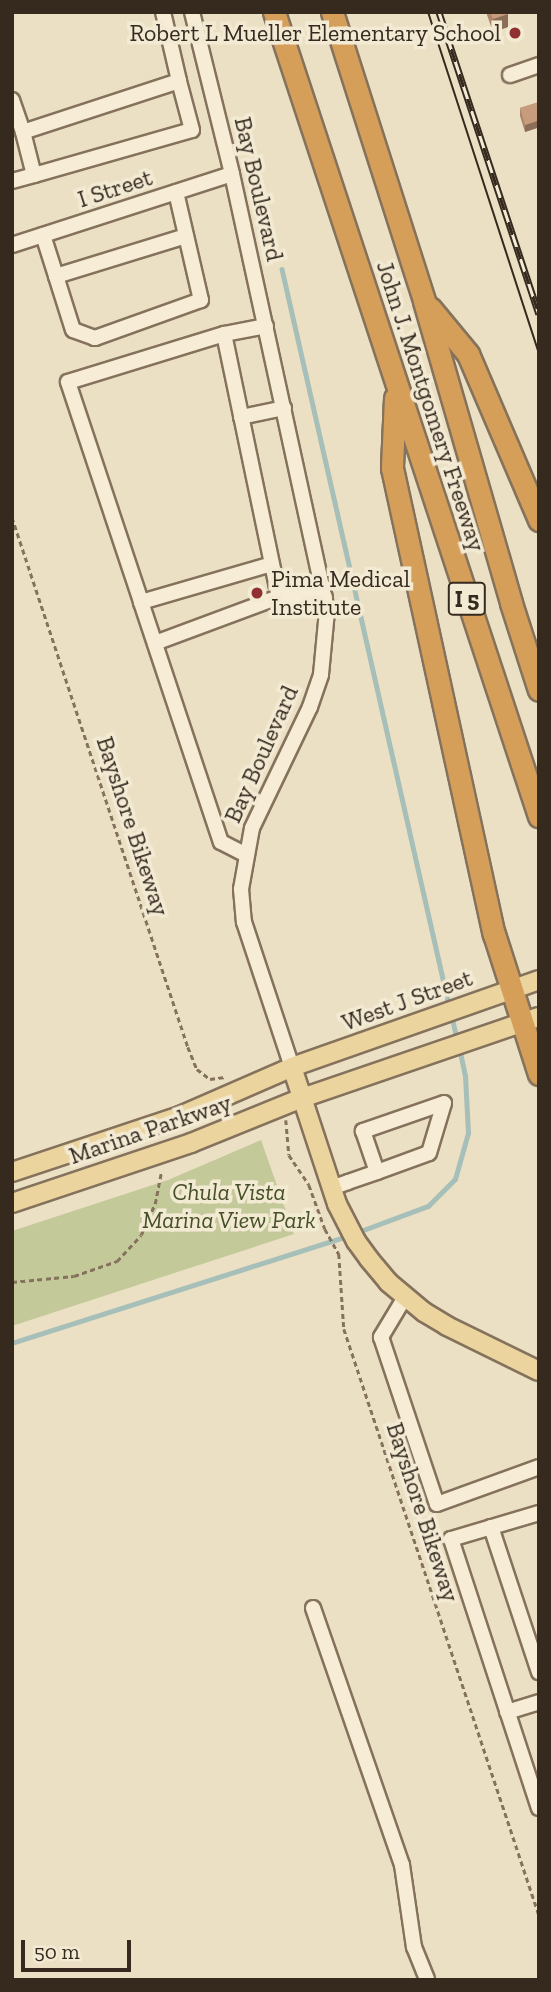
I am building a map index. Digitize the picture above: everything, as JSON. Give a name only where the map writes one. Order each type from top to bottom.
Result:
[{"type":"highway","name":"John J. Montgomery Freeway","points":[[332,12],[424,301],[510,603],[539,690]]},
{"type":"highway","name":"John J. Montgomery Freeway","points":[[274,15],[539,816]]},
{"type":"highway","points":[[424,301],[468,354],[539,520]]},
{"type":"highway","points":[[396,383],[392,468],[494,934],[511,989],[530,1020],[539,1074]]},
{"type":"main road","name":"West J Street","points":[[292,1067],[539,980]]},
{"type":"main road","points":[[302,1098],[530,1020]]},
{"type":"main road","name":"Bay Boulevard","points":[[292,1067],[331,1188],[356,1241],[388,1282],[447,1326],[539,1371]]},
{"type":"main road","name":"Marina Parkway","points":[[12,1172],[180,1116],[292,1067]]},
{"type":"main road","name":"Marina Parkway","points":[[12,1203],[191,1143],[302,1098]]},
{"type":"street","points":[[12,181],[192,130],[163,12]]},
{"type":"street","name":"Bay Boulevard","points":[[192,12],[232,174],[325,597],[327,639],[321,675],[310,707],[264,799],[246,855],[242,888],[244,922],[292,1067]]},
{"type":"street","points":[[510,75],[539,65]]},
{"type":"street","points":[[23,132],[179,81]]},
{"type":"street","points":[[12,100],[34,175]]},
{"type":"street","name":"I Street","points":[[12,245],[232,174]]},
{"type":"street","points":[[43,235],[73,330],[95,338],[201,300],[176,192]]},
{"type":"street","points":[[56,276],[186,236]]},
{"type":"street","points":[[246,855],[220,842],[68,382],[224,334],[265,326]]},
{"type":"street","points":[[224,334],[279,597]]},
{"type":"street","points":[[242,417],[284,408]]},
{"type":"street","points":[[141,602],[272,564]]},
{"type":"street","points":[[155,643],[279,597],[325,597]]},
{"type":"street","points":[[331,1188],[377,1172],[429,1153],[444,1103],[363,1131],[377,1172]]},
{"type":"street","points":[[405,1297],[381,1337],[437,1504],[539,1467]]},
{"type":"street","points":[[539,1513],[452,1539],[539,1808]]},
{"type":"street","points":[[491,1527],[539,1672]]},
{"type":"street","points":[[313,1608],[402,1866],[414,1947],[427,1980]]},
{"type":"street","points":[[508,1712],[539,1702]]},
{"type":"path","name":"Bayshore Bikeway","points":[[12,517],[188,1047],[197,1069],[210,1079],[227,1076]]},
{"type":"path","name":"Bayshore Bikeway","points":[[286,1122],[289,1155],[309,1185],[325,1229],[336,1246],[343,1272],[344,1329],[539,1915]]},
{"type":"path","points":[[12,1282],[74,1276],[117,1261],[141,1235],[155,1204],[161,1174]]},
{"type":"green space","name":"Chula Vista Marina View Park","points":[[261,1140],[294,1234],[12,1326],[12,1231],[168,1180]]},
{"type":"building","points":[[490,12],[508,12],[508,14],[493,19]]},
{"type":"building","points":[[539,102],[539,126],[537,121],[525,125],[520,108]]},
{"type":"waterway","points":[[282,269],[449,1005]]},
{"type":"waterway","points":[[452,1017],[457,1039]]},
{"type":"waterway","points":[[358,1232],[428,1206],[455,1179],[468,1133],[465,1076],[459,1048]]},
{"type":"waterway","points":[[12,1343],[347,1236]]},
{"type":"tram line","points":[[428,12],[539,354]]},
{"type":"railway","points":[[439,12],[539,314]]},
{"type":"place","name":"Robert L Mueller Elementary School","points":[[515,33]]},
{"type":"place","name":"Pima Medical Institute","points":[[257,593]]}]
